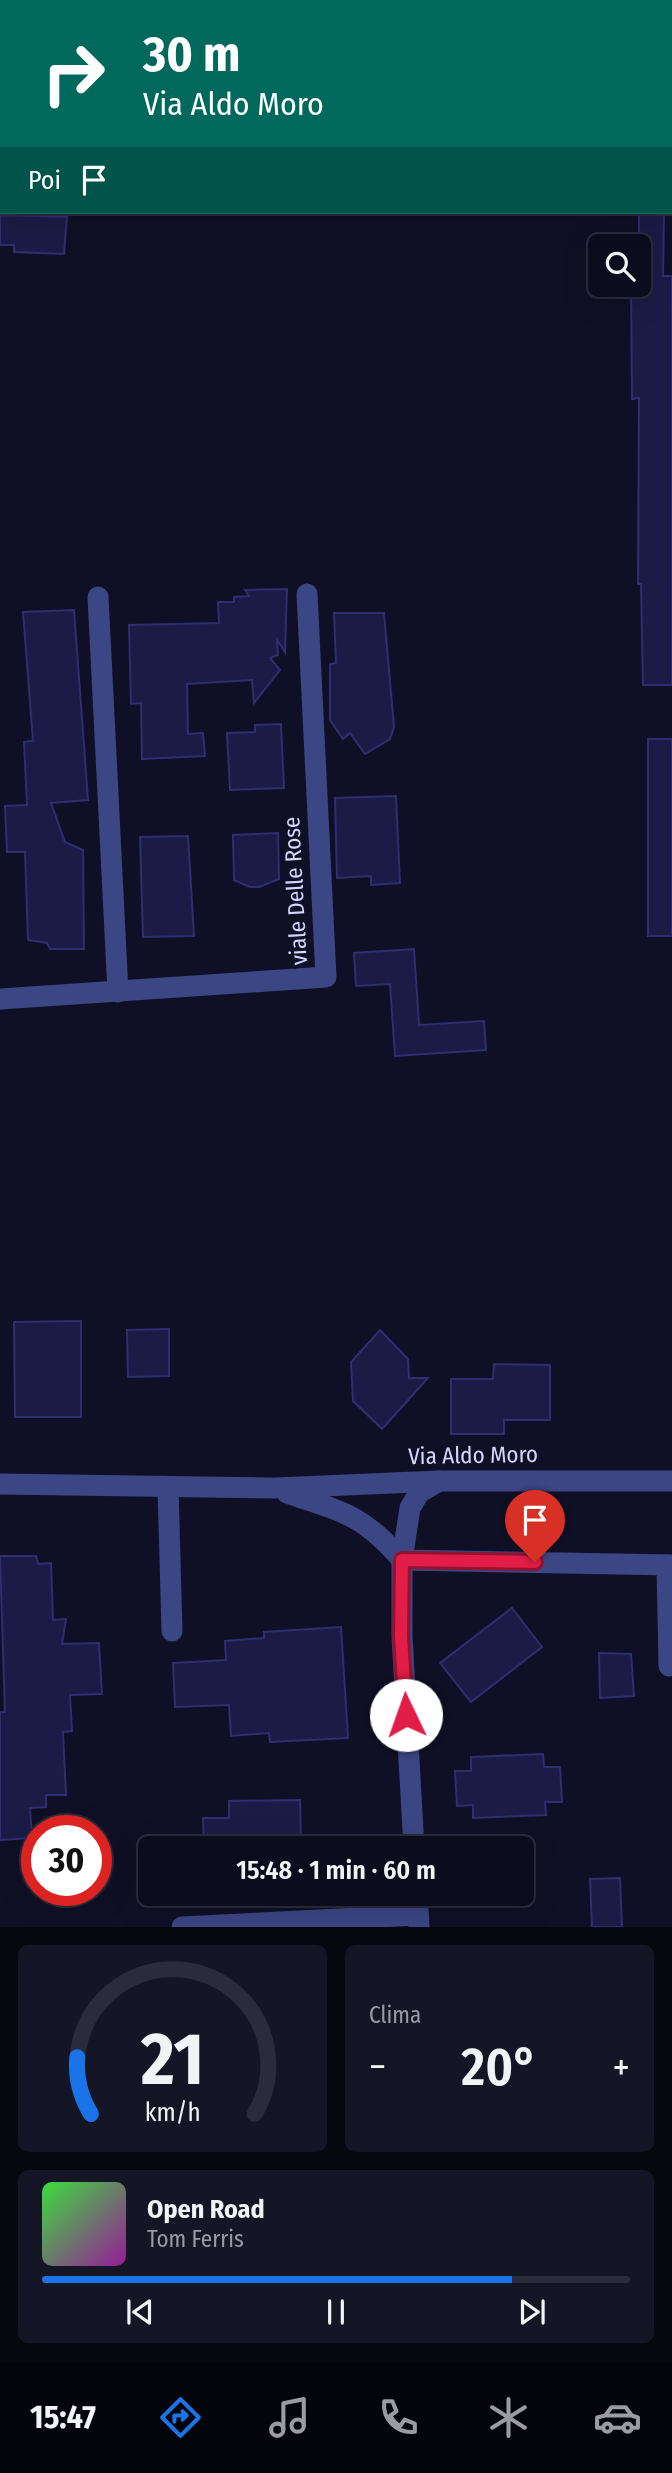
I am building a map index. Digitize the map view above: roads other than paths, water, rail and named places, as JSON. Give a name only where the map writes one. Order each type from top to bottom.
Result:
[{"type":"street","name":"viale Delle Rose","points":[[0,999],[326,977],[307,594]]},
{"type":"street","points":[[98,597],[118,992]]},
{"type":"street","points":[[413,1836],[401,1636],[402,1560],[410,1508],[419,1493],[439,1480]]},
{"type":"street","name":"Via Aldo Moro","points":[[0,1484],[275,1489],[439,1480],[672,1481]]},
{"type":"street","points":[[168,1487],[172,1631]]},
{"type":"street","name":"Via Aldo Moro","points":[[275,1489],[355,1516],[380,1534],[402,1560]]},
{"type":"street","points":[[402,1560],[670,1565],[669,1666]]},
{"type":"street","points":[[182,1927],[419,1921]]}]
